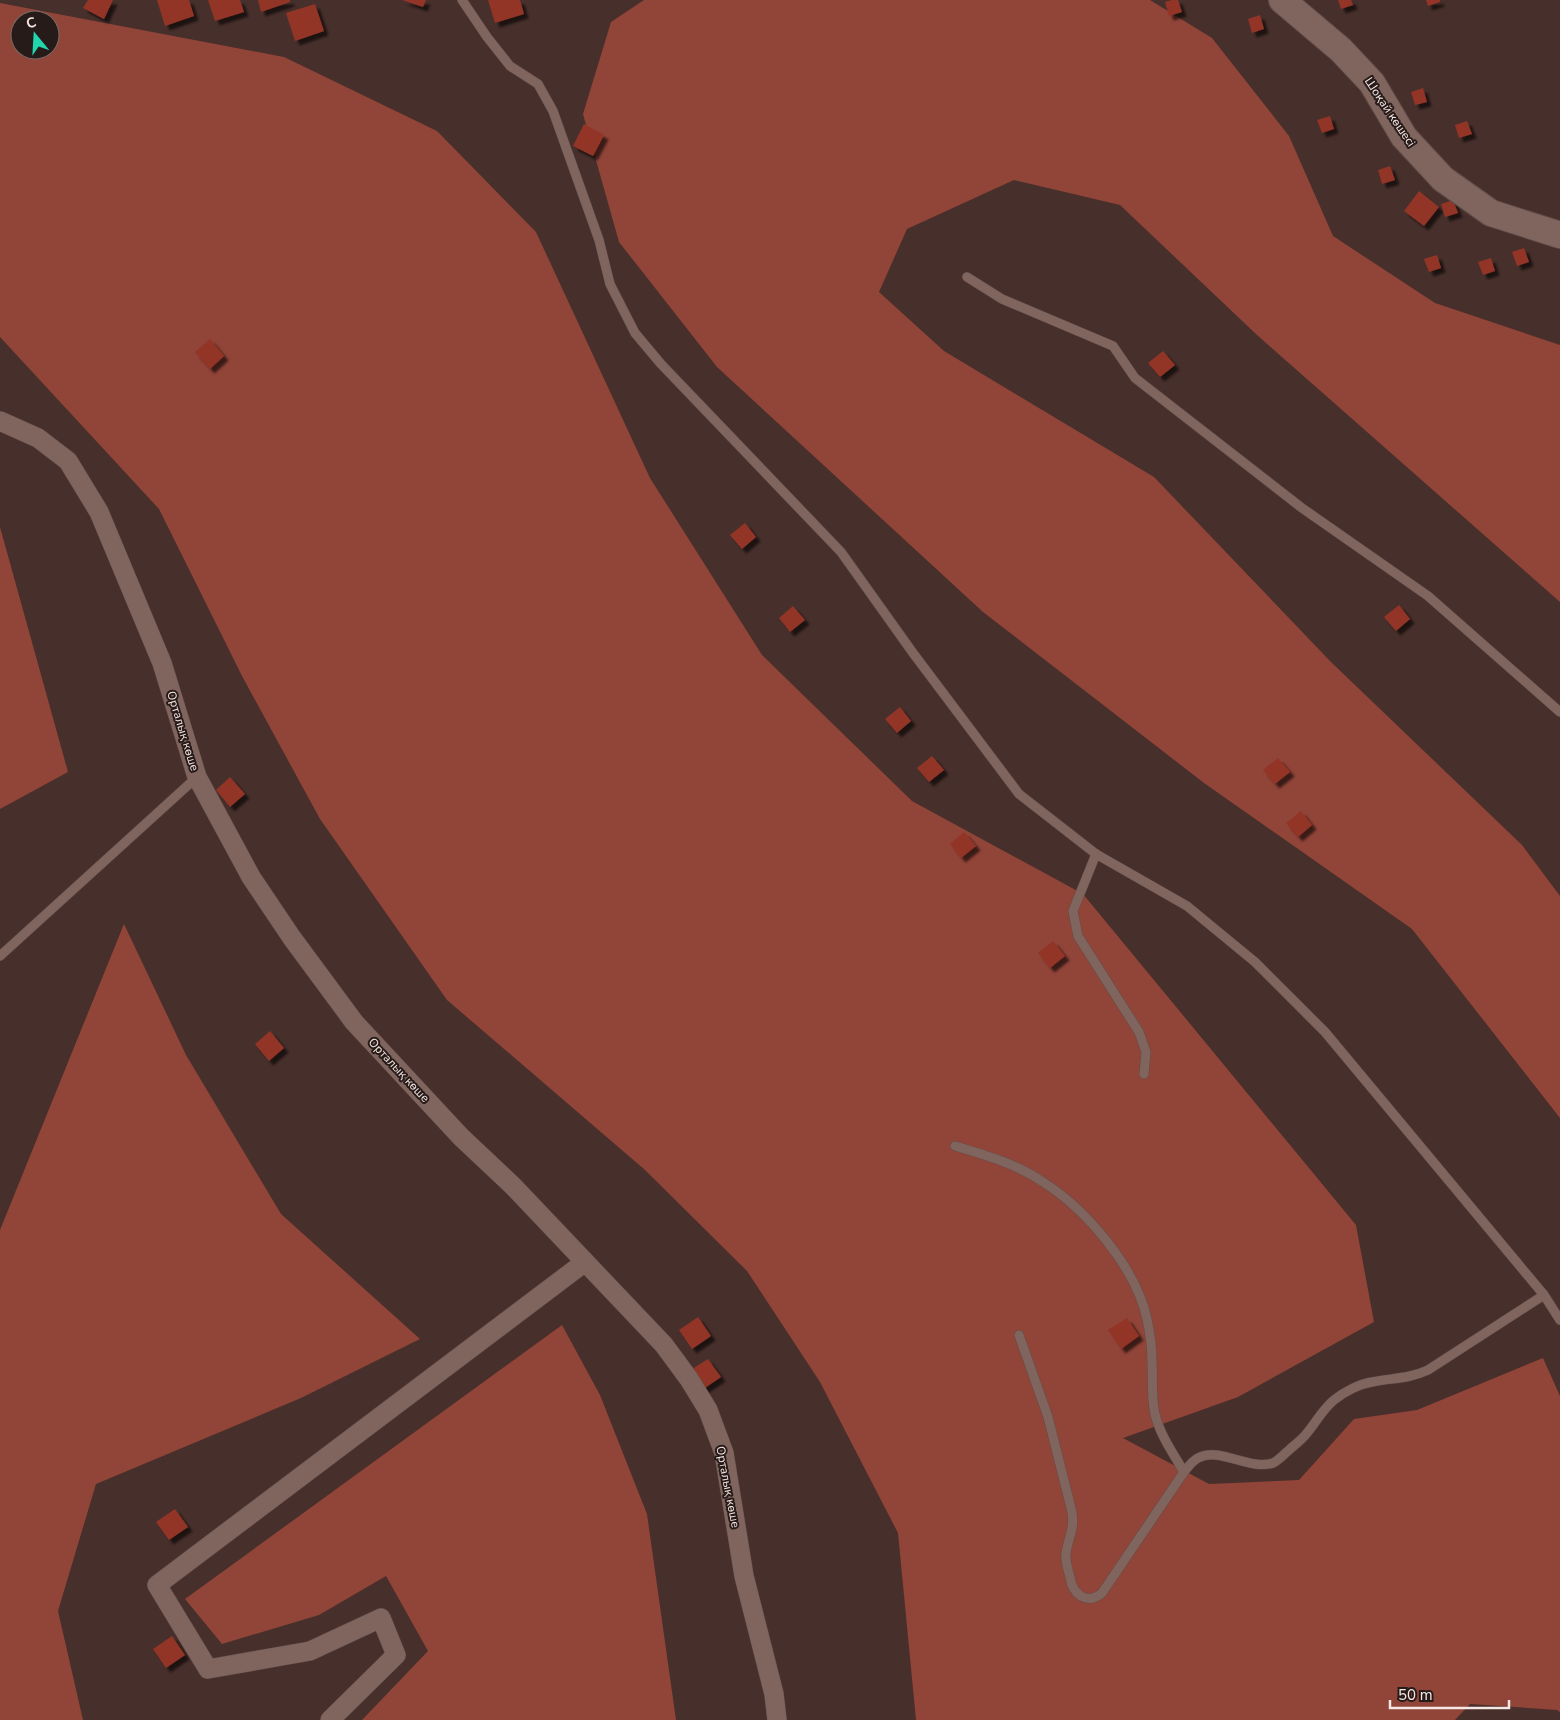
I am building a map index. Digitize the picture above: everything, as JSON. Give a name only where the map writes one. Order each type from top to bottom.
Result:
[{"type":"street","name":"Шоқай көшесі","points":[[1282,0],[1341,50],[1372,83],[1404,137],[1443,180],[1491,213],[1560,235]]},
{"type":"street","name":"Орталық көше","points":[[0,421],[38,438],[68,461],[99,512],[162,663],[197,778],[251,877],[292,938],[354,1022],[461,1136],[513,1186],[664,1345],[689,1379],[708,1410],[724,1453],[744,1576],[774,1694],[777,1720]]},
{"type":"street","points":[[330,1720],[396,1655],[380,1618],[310,1651],[208,1669],[157,1585],[585,1262]]},
{"type":"lane","points":[[462,0],[487,37],[510,66],[538,84],[553,111],[599,240],[610,284],[635,333],[661,364],[841,552],[913,653],[1019,794],[1096,854],[1187,906],[1254,962],[1325,1032],[1544,1295],[1560,1320]]},
{"type":"lane","points":[[967,277],[1002,299],[1113,346],[1135,378],[1302,508],[1428,596],[1560,712]]},
{"type":"lane","points":[[0,956],[197,778]]},
{"type":"lane","points":[[1096,854],[1073,911],[1078,936],[1139,1032],[1146,1052],[1144,1074]]},
{"type":"lane","points":[[955,1146],[990,1156],[1044,1182],[1080,1212],[1121,1261],[1136,1288],[1147,1317],[1152,1360],[1153,1404],[1158,1426],[1184,1472]]},
{"type":"lane","points":[[1020,1334],[1048,1417],[1072,1512],[1073,1526],[1067,1551],[1067,1566],[1072,1587],[1088,1599],[1096,1598],[1102,1593],[1184,1472],[1197,1459],[1205,1455],[1221,1456],[1253,1463],[1264,1464],[1273,1462],[1306,1435],[1326,1407],[1334,1400],[1370,1382],[1401,1379],[1415,1376],[1428,1370],[1544,1295]]},
{"type":"shaded area","points":[[644,0],[1150,0],[1212,38],[1289,136],[1333,236],[1435,303],[1560,345],[1560,602],[1257,335],[1120,205],[1014,180],[907,229],[879,292],[944,351],[1154,477],[1331,662],[1522,845],[1560,896],[1560,1118],[1412,929],[1204,783],[983,612],[717,367],[619,242],[583,114],[611,22]]},
{"type":"shaded area","points":[[0,3],[37,10],[10,10],[10,60],[60,60],[60,14],[284,57],[437,131],[536,232],[650,478],[762,655],[912,801],[1083,894],[1356,1225],[1374,1322],[1238,1397],[1123,1438],[1209,1484],[1299,1480],[1354,1419],[1417,1410],[1543,1358],[1560,1396],[1560,1712],[1557,1710],[1470,1704],[1455,1720],[916,1720],[898,1533],[820,1382],[747,1271],[645,1170],[447,1000],[320,819],[242,676],[159,509],[0,337]]},
{"type":"shaded area","points":[[0,527],[68,772],[0,809]]},
{"type":"shaded area","points":[[124,924],[186,1055],[281,1214],[420,1339],[301,1398],[96,1484],[58,1611],[83,1720],[0,1720],[0,1230]]},
{"type":"shaded area","points":[[562,1325],[600,1395],[647,1514],[676,1720],[362,1720],[428,1651],[386,1576],[319,1615],[222,1644],[185,1599]]},
{"type":"building","points":[[88,0],[113,0],[104,19],[83,8]]},
{"type":"building","points":[[157,0],[189,0],[194,16],[165,26]]},
{"type":"building","points":[[208,0],[240,0],[244,12],[215,21]]},
{"type":"building","points":[[258,0],[290,0],[290,2],[261,12]]},
{"type":"building","points":[[402,0],[426,0],[423,7]]},
{"type":"building","points":[[488,0],[520,0],[524,14],[495,23]]},
{"type":"building","points":[[1178,0],[1182,12],[1169,16],[1165,2]]},
{"type":"building","points":[[1338,0],[1351,0],[1353,5],[1341,9]]},
{"type":"building","points":[[1426,0],[1440,0],[1440,2],[1428,6]]},
{"type":"building","points":[[315,4],[324,31],[295,41],[286,13]]},
{"type":"building","points":[[1260,15],[1264,29],[1252,33],[1248,19]]},
{"type":"building","points":[[1423,88],[1427,102],[1415,105],[1411,92]]},
{"type":"building","points":[[1330,116],[1334,129],[1322,133],[1317,120]]},
{"type":"building","points":[[1467,121],[1472,134],[1459,138],[1455,125]]},
{"type":"building","points":[[584,124],[604,135],[593,156],[573,146]]},
{"type":"building","points":[[1390,166],[1395,180],[1382,184],[1378,170]]},
{"type":"building","points":[[1419,191],[1439,207],[1424,226],[1404,211]]},
{"type":"building","points":[[1453,200],[1458,213],[1445,217],[1441,204]]},
{"type":"building","points":[[1524,248],[1529,262],[1517,266],[1512,252]]},
{"type":"building","points":[[1437,255],[1441,268],[1429,272],[1424,259]]},
{"type":"building","points":[[1491,258],[1495,271],[1483,275],[1478,262]]},
{"type":"building","points":[[210,339],[224,356],[210,369],[195,352]]},
{"type":"building","points":[[1163,351],[1175,365],[1160,377],[1148,363]]},
{"type":"building","points":[[745,523],[756,537],[742,549],[730,535]]},
{"type":"building","points":[[1399,605],[1410,619],[1396,631],[1384,617]]},
{"type":"building","points":[[793,606],[805,620],[790,632],[779,618]]},
{"type":"building","points":[[900,707],[911,721],[897,733],[885,719]]},
{"type":"building","points":[[932,756],[944,770],[929,782],[917,768]]},
{"type":"building","points":[[1278,758],[1290,772],[1275,784],[1263,770]]},
{"type":"building","points":[[230,777],[245,794],[230,807],[216,790]]},
{"type":"building","points":[[1301,811],[1312,825],[1298,837],[1286,823]]},
{"type":"building","points":[[964,832],[976,846],[961,858],[950,844]]},
{"type":"building","points":[[1053,941],[1065,956],[1050,968],[1038,953]]},
{"type":"building","points":[[270,1031],[284,1048],[269,1061],[255,1044]]},
{"type":"building","points":[[698,1317],[711,1336],[692,1349],[679,1330]]},
{"type":"building","points":[[1127,1318],[1139,1336],[1121,1349],[1108,1330]]},
{"type":"building","points":[[708,1359],[721,1377],[702,1390],[689,1371]]},
{"type":"building","points":[[175,1509],[188,1527],[169,1540],[156,1522]]},
{"type":"building","points":[[172,1636],[185,1655],[166,1668],[153,1649]]}]
